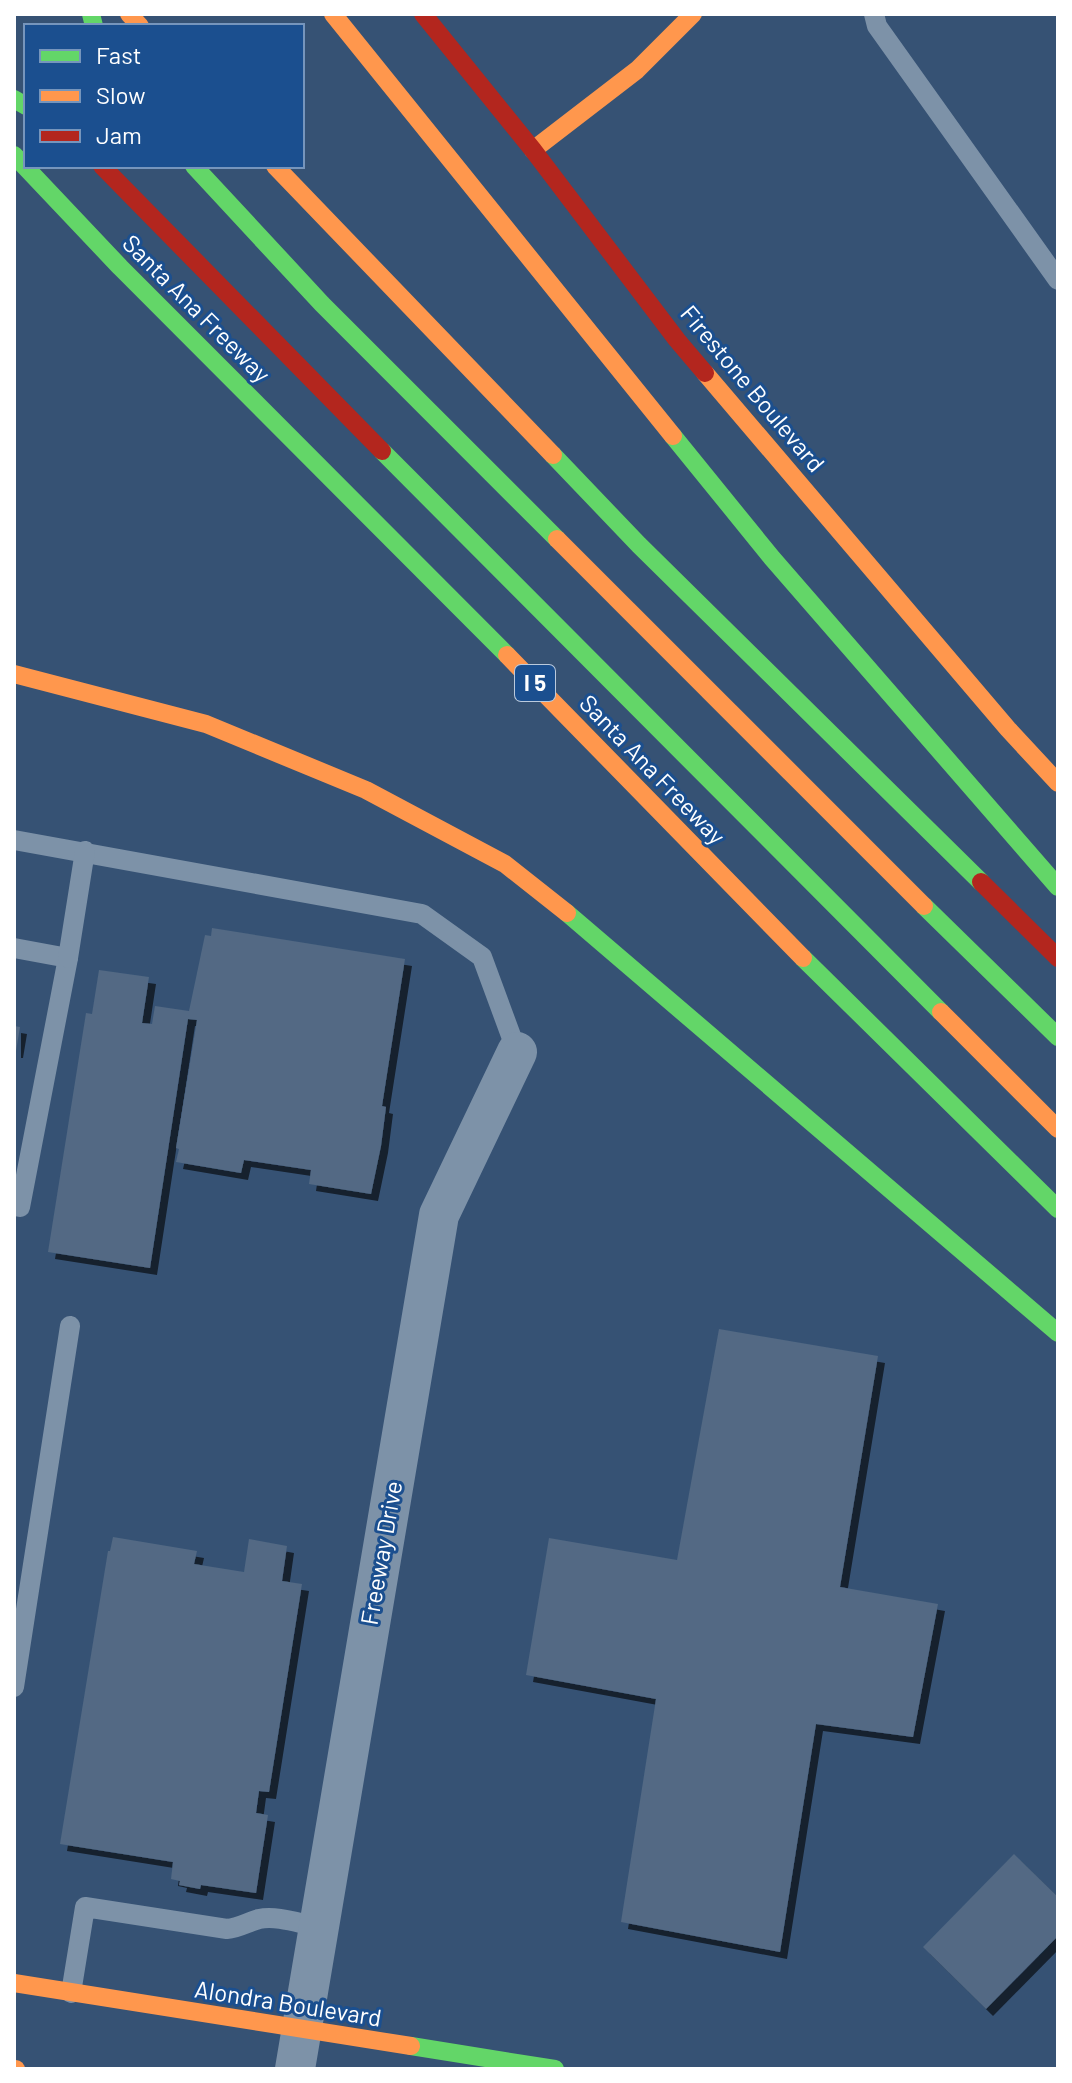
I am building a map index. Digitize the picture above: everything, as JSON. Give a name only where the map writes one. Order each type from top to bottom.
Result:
[{"type":"main road","points":[[333,14],[772,558],[1058,887]]},
{"type":"main road","name":"Firestone Boulevard","points":[[423,14],[533,150],[677,340],[1008,729],[1058,783]]},
{"type":"main road","points":[[533,150],[621,81],[681,29],[693,14]]},
{"type":"main road","name":"Santa Ana Freeway","points":[[26,168],[120,267],[542,690],[736,892],[1058,1209]]},
{"type":"main road","points":[[104,168],[589,661],[1058,1129]]},
{"type":"main road","points":[[196,168],[333,316],[1058,1037]]},
{"type":"main road","points":[[277,168],[639,545],[1058,958]]},
{"type":"main road","points":[[14,674],[206,724],[366,790],[505,864],[533,884],[800,1110],[1058,1333]]},
{"type":"main road","name":"Alondra Boulevard","points":[[14,1983],[71,1993],[298,2050],[555,2069]]},
{"type":"street","name":"Freeway Drive","points":[[298,2050],[439,1215],[517,1052]]},
{"type":"lane","points":[[874,14],[877,26],[1058,280]]},
{"type":"lane","points":[[14,840],[422,914],[482,957],[517,1052]]},
{"type":"lane","points":[[14,1206],[20,1207],[68,958],[85,851]]},
{"type":"lane","points":[[14,948],[68,958]]},
{"type":"lane","points":[[14,1687],[70,1326]]},
{"type":"lane","points":[[71,1993],[85,1907],[227,1929],[269,1918],[319,1927]]},
{"type":"building","points":[[212,928],[405,959],[382,1106],[386,1107],[381,1146],[371,1194],[309,1184],[311,1170],[244,1160],[241,1173],[176,1162],[197,1020],[188,1019],[150,1268],[48,1252],[86,1013],[92,1014],[99,970],[149,977],[142,1023],[152,1024],[155,1006],[189,1011],[205,935],[211,936]]},
{"type":"building","points":[[14,1026],[20,1027],[16,1051],[14,1051]]},
{"type":"building","points":[[719,1329],[878,1356],[840,1587],[938,1604],[913,1737],[816,1724],[780,1952],[621,1922],[656,1699],[526,1675],[549,1538],[677,1560]]},
{"type":"building","points":[[113,1537],[197,1551],[194,1564],[244,1572],[249,1539],[287,1546],[282,1581],[302,1584],[269,1792],[259,1791],[256,1813],[268,1815],[256,1893],[179,1885],[180,1881],[171,1879],[173,1862],[60,1844],[108,1551]]},
{"type":"building","points":[[1014,1854],[1058,1897],[1058,1936],[986,2009],[923,1947]]},
{"type":"traffic: fast","points":[[91,14],[94,24]]},
{"type":"traffic: fast","points":[[14,99],[24,105]]},
{"type":"traffic: fast","points":[[14,155],[24,166]]},
{"type":"traffic: fast","points":[[26,168],[120,267],[507,655]]},
{"type":"traffic: fast","points":[[196,168],[322,304],[557,539]]},
{"type":"traffic: fast","points":[[673,436],[772,558],[1058,887]]},
{"type":"traffic: fast","points":[[382,451],[941,1012]]},
{"type":"traffic: fast","points":[[553,455],[639,545],[981,882]]},
{"type":"traffic: fast","points":[[924,906],[1058,1037]]},
{"type":"traffic: fast","points":[[567,913],[1058,1333]]},
{"type":"traffic: fast","points":[[803,958],[1058,1209]]},
{"type":"traffic: fast","points":[[411,2046],[555,2069]]},
{"type":"traffic: slow","points":[[129,14],[138,24]]},
{"type":"traffic: slow","points":[[333,14],[673,436]]},
{"type":"traffic: slow","points":[[533,150],[637,70],[693,14]]},
{"type":"traffic: slow","points":[[277,168],[553,455]]},
{"type":"traffic: slow","points":[[705,373],[1008,729],[1058,783]]},
{"type":"traffic: slow","points":[[557,539],[924,906]]},
{"type":"traffic: slow","points":[[507,655],[803,958]]},
{"type":"traffic: slow","points":[[14,674],[206,724],[366,790],[505,864],[567,913]]},
{"type":"traffic: slow","points":[[941,1012],[1058,1129]]},
{"type":"traffic: slow","points":[[14,1983],[411,2046]]},
{"type":"traffic: jam","points":[[423,14],[533,150],[705,373]]},
{"type":"traffic: jam","points":[[104,168],[382,451]]},
{"type":"traffic: jam","points":[[981,882],[1058,958]]}]
